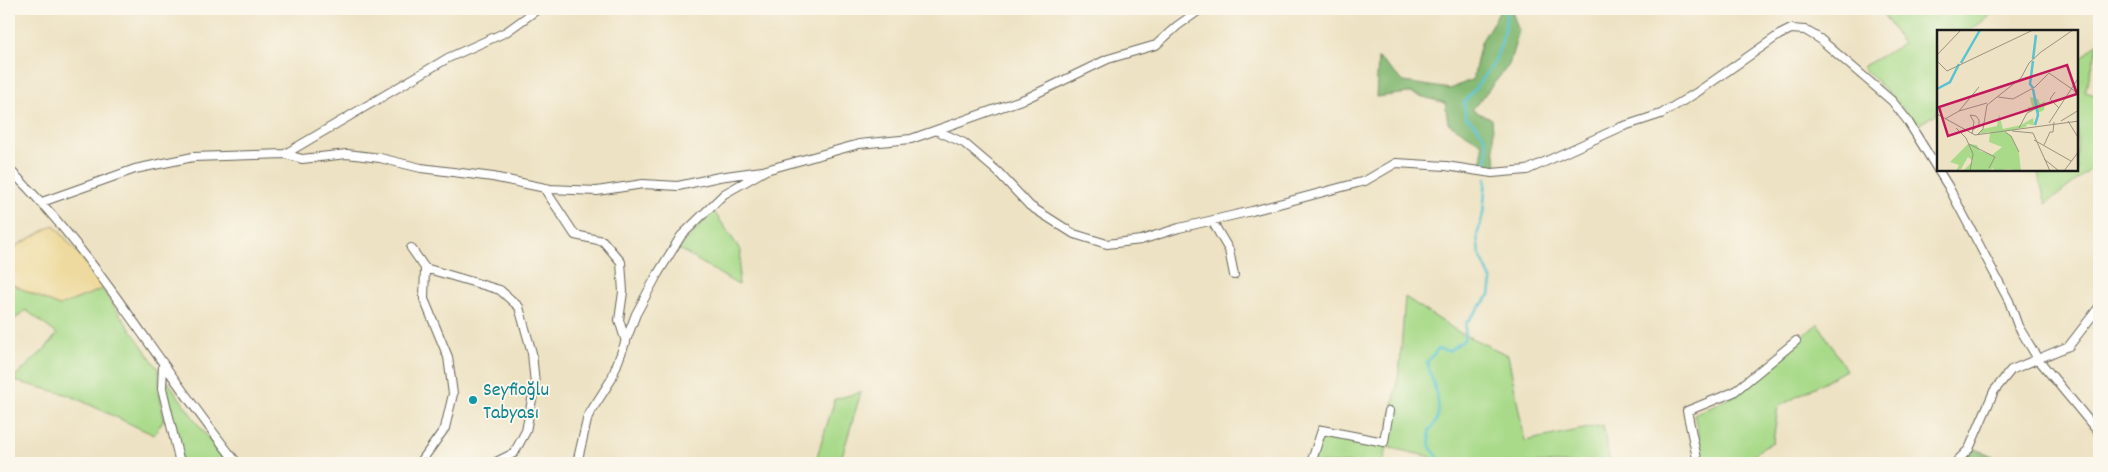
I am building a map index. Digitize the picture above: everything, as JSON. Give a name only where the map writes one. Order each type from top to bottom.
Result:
[{"type":"street","points":[[285,154],[448,58],[506,32],[538,9]]},
{"type":"street","points":[[42,202],[135,169],[193,157],[285,154],[302,159],[347,154],[372,157],[421,168],[493,177],[544,188],[597,190],[643,184],[678,186],[719,177],[766,170],[859,144],[910,139],[938,131],[957,122],[1027,98],[1108,59],[1156,45],[1177,26],[1201,9]]},
{"type":"street","points":[[938,131],[964,143],[998,172],[1030,206],[1074,234],[1107,244],[1141,240],[1179,228],[1365,181],[1396,163],[1446,166],[1492,173],[1527,170],[1621,127],[1661,114],[1696,93],[1791,29],[1805,30],[1820,39],[1892,101],[1907,120],[1937,170]]},
{"type":"street","points":[[9,170],[42,202],[92,264],[163,365],[236,463]]},
{"type":"street","points":[[577,463],[588,416],[611,380],[636,314],[681,236],[724,194],[766,170]]},
{"type":"street","points":[[1938,171],[1961,210],[2009,301],[2018,326],[2038,359],[2099,433]]},
{"type":"street","points":[[544,188],[576,235],[603,241],[621,262],[623,292],[620,320],[626,342]]},
{"type":"street","points":[[1212,220],[1228,250],[1234,275]]},
{"type":"street","points":[[410,248],[425,268],[500,290],[519,307],[532,353],[535,384],[526,431],[522,439],[514,453],[494,463]]},
{"type":"street","points":[[420,463],[445,428],[453,394],[448,357],[424,299],[425,268]]},
{"type":"street","points":[[1955,463],[1969,449],[1994,391],[2011,370],[2069,346],[2099,307]]},
{"type":"street","points":[[1698,463],[1687,411],[1734,392],[1796,342]]},
{"type":"street","points":[[163,365],[162,388],[180,463]]},
{"type":"street","points":[[1310,463],[1322,430],[1384,442],[1390,411]]},
{"type":"green space","points":[[1501,9],[1511,9],[1519,31],[1509,65],[1472,110],[1492,119],[1496,167],[1482,166],[1482,144],[1448,123],[1445,103],[1409,93],[1376,97],[1378,58],[1404,82],[1450,89],[1473,79],[1481,42]]},
{"type":"green space","points":[[1880,9],[1998,9],[1971,30],[1937,30],[1937,114],[1916,126],[1894,98],[1862,67],[1903,44]]},
{"type":"green space","points":[[2099,42],[2085,92],[2099,96],[2099,163],[2046,204],[2037,171],[2078,171],[2078,54],[2082,58]]},
{"type":"green space","points":[[713,210],[741,251],[738,285],[679,249]]},
{"type":"green space","points":[[9,283],[59,306],[102,289],[159,370],[159,389],[164,419],[154,435],[69,395],[11,380],[45,349],[57,334],[26,310],[9,324]]},
{"type":"green space","points":[[1405,297],[1460,333],[1508,355],[1525,441],[1603,425],[1610,463],[1433,463],[1431,457],[1387,447],[1383,463],[1313,463],[1323,433],[1386,446],[1400,365]]},
{"type":"green space","points":[[1818,323],[1846,370],[1778,407],[1773,442],[1763,447],[1746,463],[1705,463],[1694,414],[1738,394]]},
{"type":"green space","points":[[166,379],[207,437],[229,463],[183,463],[172,424]]},
{"type":"green space","points":[[861,392],[840,463],[815,463],[835,399]]},
{"type":"green space","points":[[1976,449],[2005,461],[1970,463],[1965,457]]},
{"type":"sand","points":[[54,225],[82,258],[102,289],[59,306],[9,283],[9,250]]},
{"type":"waterway","points":[[1487,168],[1487,145],[1485,139],[1479,128],[1466,117],[1464,103],[1493,65],[1502,42],[1508,9]]},
{"type":"waterway","points":[[1443,463],[1430,447],[1429,430],[1435,424],[1438,416],[1438,407],[1435,388],[1427,362],[1438,349],[1449,351],[1464,340],[1466,323],[1490,295],[1492,281],[1479,253],[1477,236],[1483,214],[1486,178]]},
{"type":"place","name":"Seyfioğlu Tabyası","points":[[473,400]]}]
